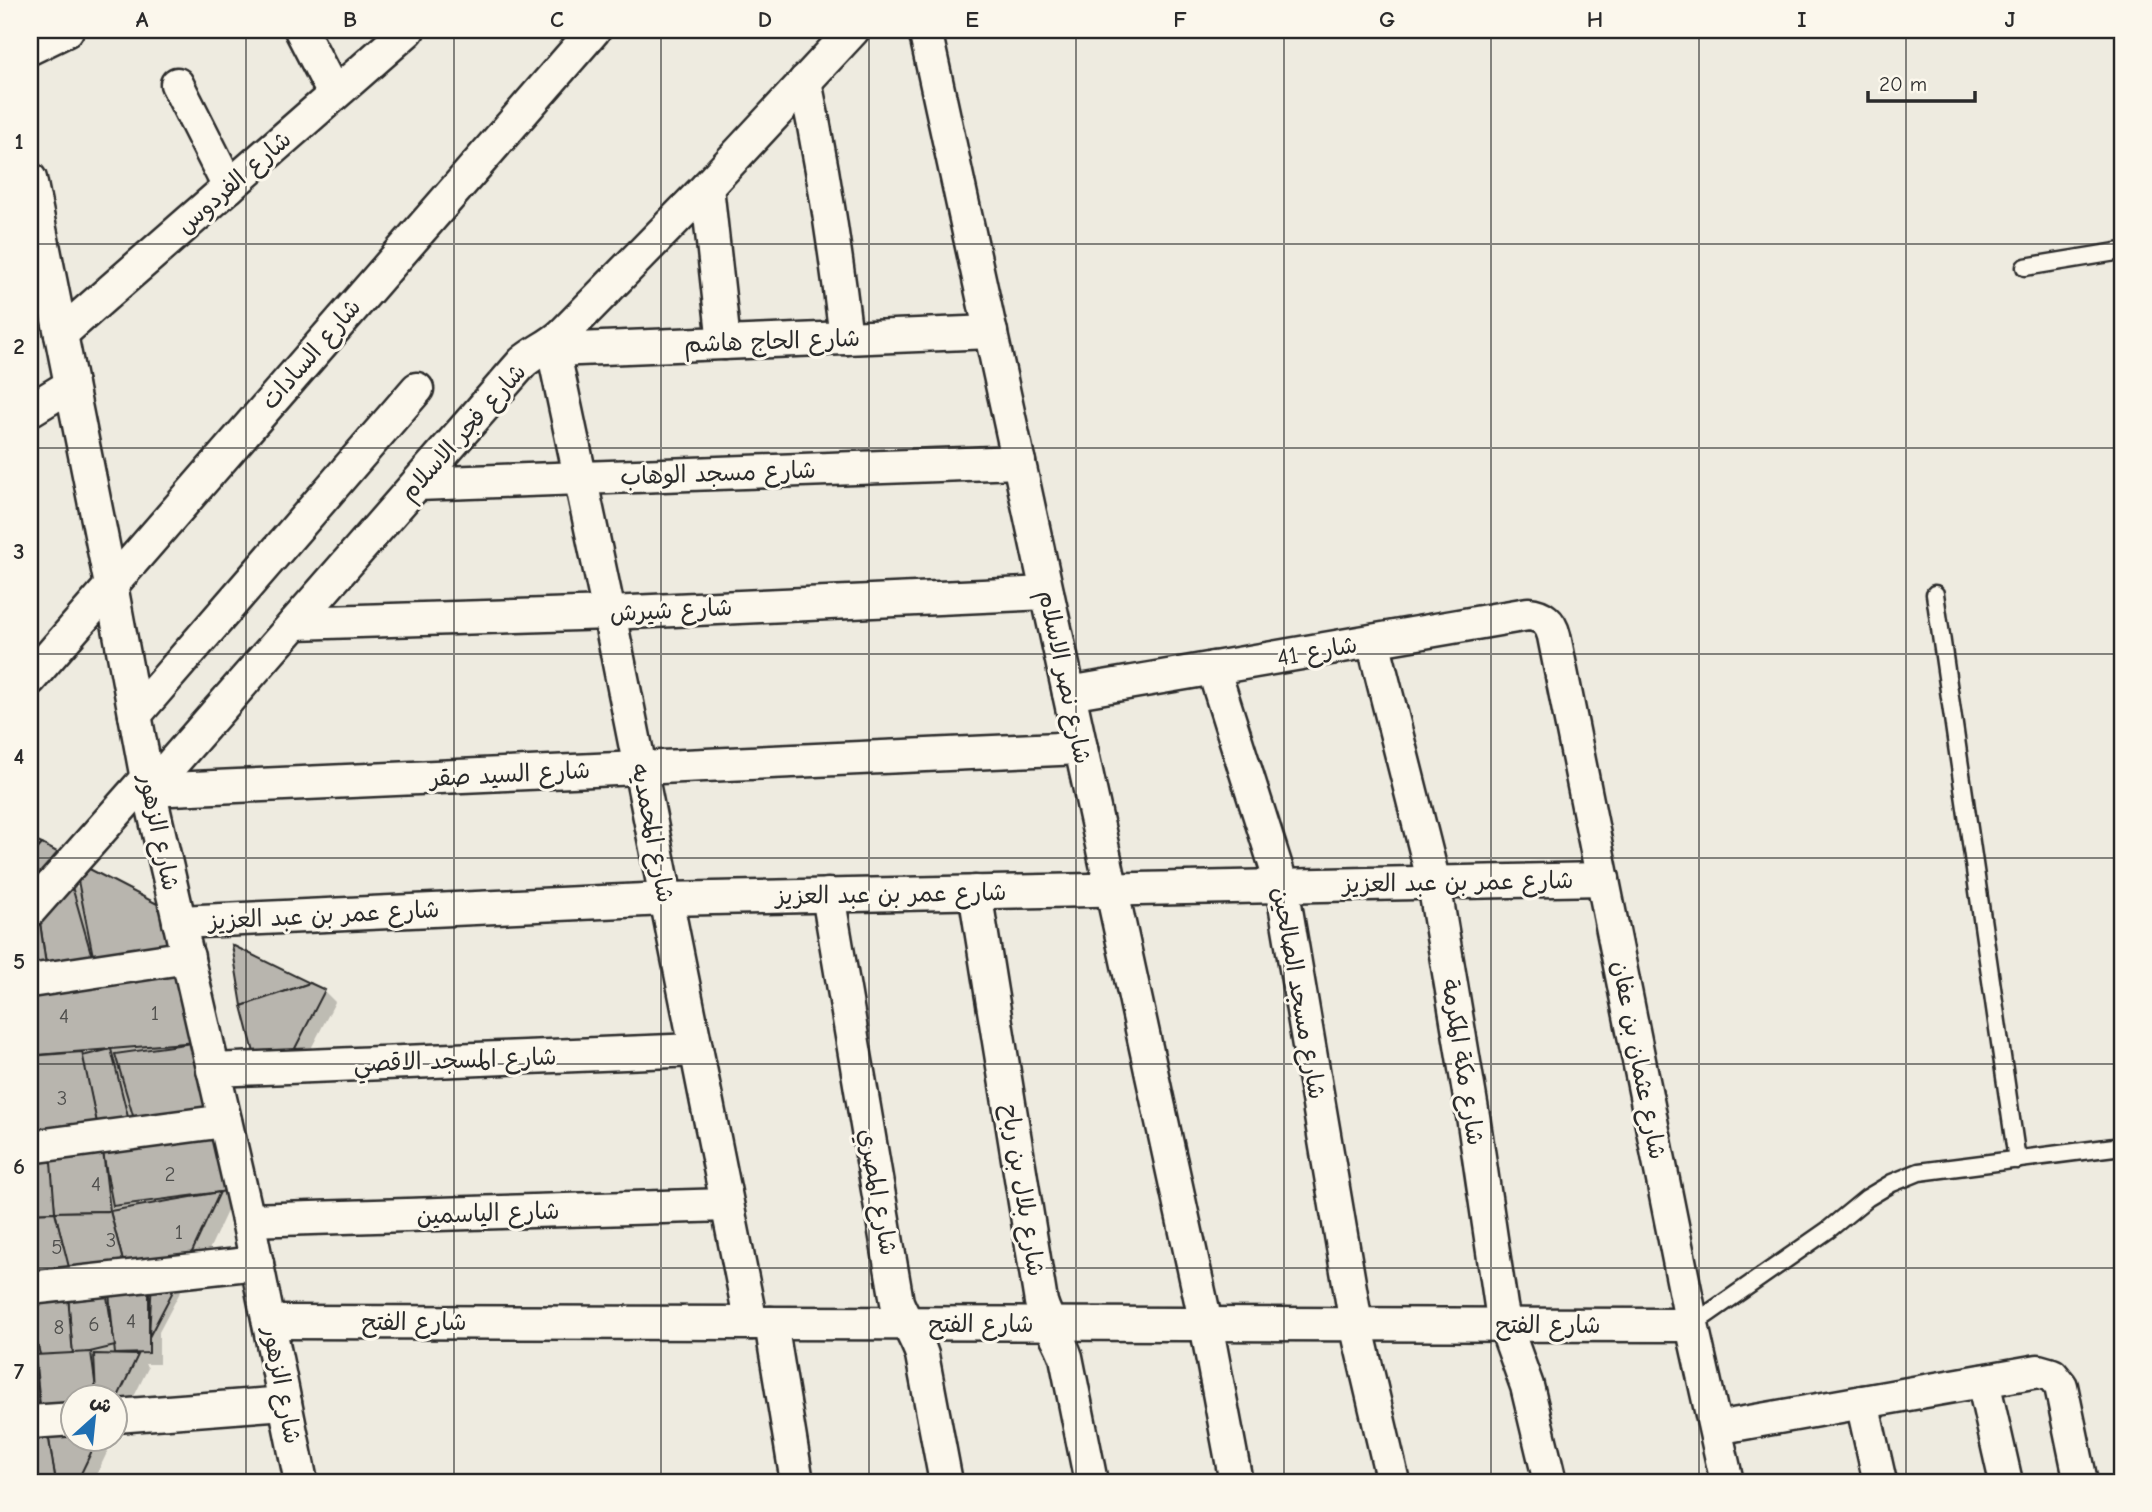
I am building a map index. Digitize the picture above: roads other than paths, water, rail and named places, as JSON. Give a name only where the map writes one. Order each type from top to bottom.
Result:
[{"type":"street","points":[[30,48],[67,30]]},
{"type":"street","points":[[301,30],[334,94]]},
{"type":"street","name":"شارع الفردوس","points":[[61,334],[408,30]]},
{"type":"street","name":"شارع السادات","points":[[30,679],[593,30]]},
{"type":"street","name":"شارع فجر الاسلام","points":[[30,911],[295,623],[523,362],[533,354],[553,347],[853,30]]},
{"type":"street","name":"شارع نصر الاسلام","points":[[925,30],[1206,1324],[1236,1482]]},
{"type":"street","points":[[805,81],[833,231],[846,338]]},
{"type":"street","points":[[177,84],[229,187]]},
{"type":"street","name":"شارع الزهور","points":[[30,179],[40,289],[61,334],[148,784],[248,1220],[301,1482]]},
{"type":"street","points":[[707,187],[724,343]]},
{"type":"street","name":"شارع الحاج هاشم","points":[[553,347],[991,332]]},
{"type":"street","name":"شارع المحمديه","points":[[553,347],[727,1205],[761,1323],[797,1482]]},
{"type":"street","points":[[30,410],[71,385]]},
{"type":"street","points":[[135,715],[417,389]]},
{"type":"street","name":"شارع مسجد الوهاب","points":[[417,484],[1019,462]]},
{"type":"street","name":"شارع شيرش","points":[[295,623],[609,613],[1047,593]]},
{"type":"street","name":"شارع 41","points":[[1069,694],[1528,614],[1548,622],[1554,636]]},
{"type":"street","name":"شارع عثمان بن عفان","points":[[1554,636],[1692,1325],[1727,1482]]},
{"type":"street","name":"شارع مكة المكرمة","points":[[1373,641],[1434,883],[1505,1325],[1527,1386],[1550,1482]]},
{"type":"street","name":"شارع مسجد الصالحين","points":[[1213,668],[1282,886],[1356,1324]]},
{"type":"street","name":"شارع السيد صقر","points":[[148,784],[640,768],[1081,748]]},
{"type":"street","name":"شارع عمر بن عبد العزيز","points":[[179,922],[666,899],[1603,879]]},
{"type":"street","name":"شارع بلال بن رباح","points":[[975,892],[1040,1291],[1048,1324],[1059,1339],[1066,1357],[1091,1482]]},
{"type":"street","name":"شارع المصري","points":[[828,895],[897,1301],[922,1354],[946,1482]]},
{"type":"street","points":[[30,981],[188,957]]},
{"type":"street","name":"شارع المسجد الاقصي","points":[[213,1070],[696,1050]]},
{"type":"street","points":[[30,1147],[225,1121]]},
{"type":"street","name":"شارع الياسمين","points":[[248,1220],[727,1205]]},
{"type":"street","points":[[30,1288],[257,1263]]},
{"type":"street","name":"شارع الفتح","points":[[269,1322],[1692,1325]]},
{"type":"street","points":[[1356,1324],[1393,1482]]},
{"type":"street","points":[[1716,1428],[2038,1370],[2052,1375],[2061,1386],[2081,1482]]},
{"type":"street","points":[[1983,1381],[2006,1482]]},
{"type":"street","points":[[1862,1402],[1880,1482]]},
{"type":"street","points":[[130,1415],[285,1403]]},
{"type":"street","points":[[30,1422],[60,1420]]},
{"type":"lane","points":[[2025,267],[2122,251]]},
{"type":"lane","points":[[1935,594],[2017,1160]]},
{"type":"lane","points":[[1692,1325],[1892,1182],[1919,1172],[2122,1146]]}]
